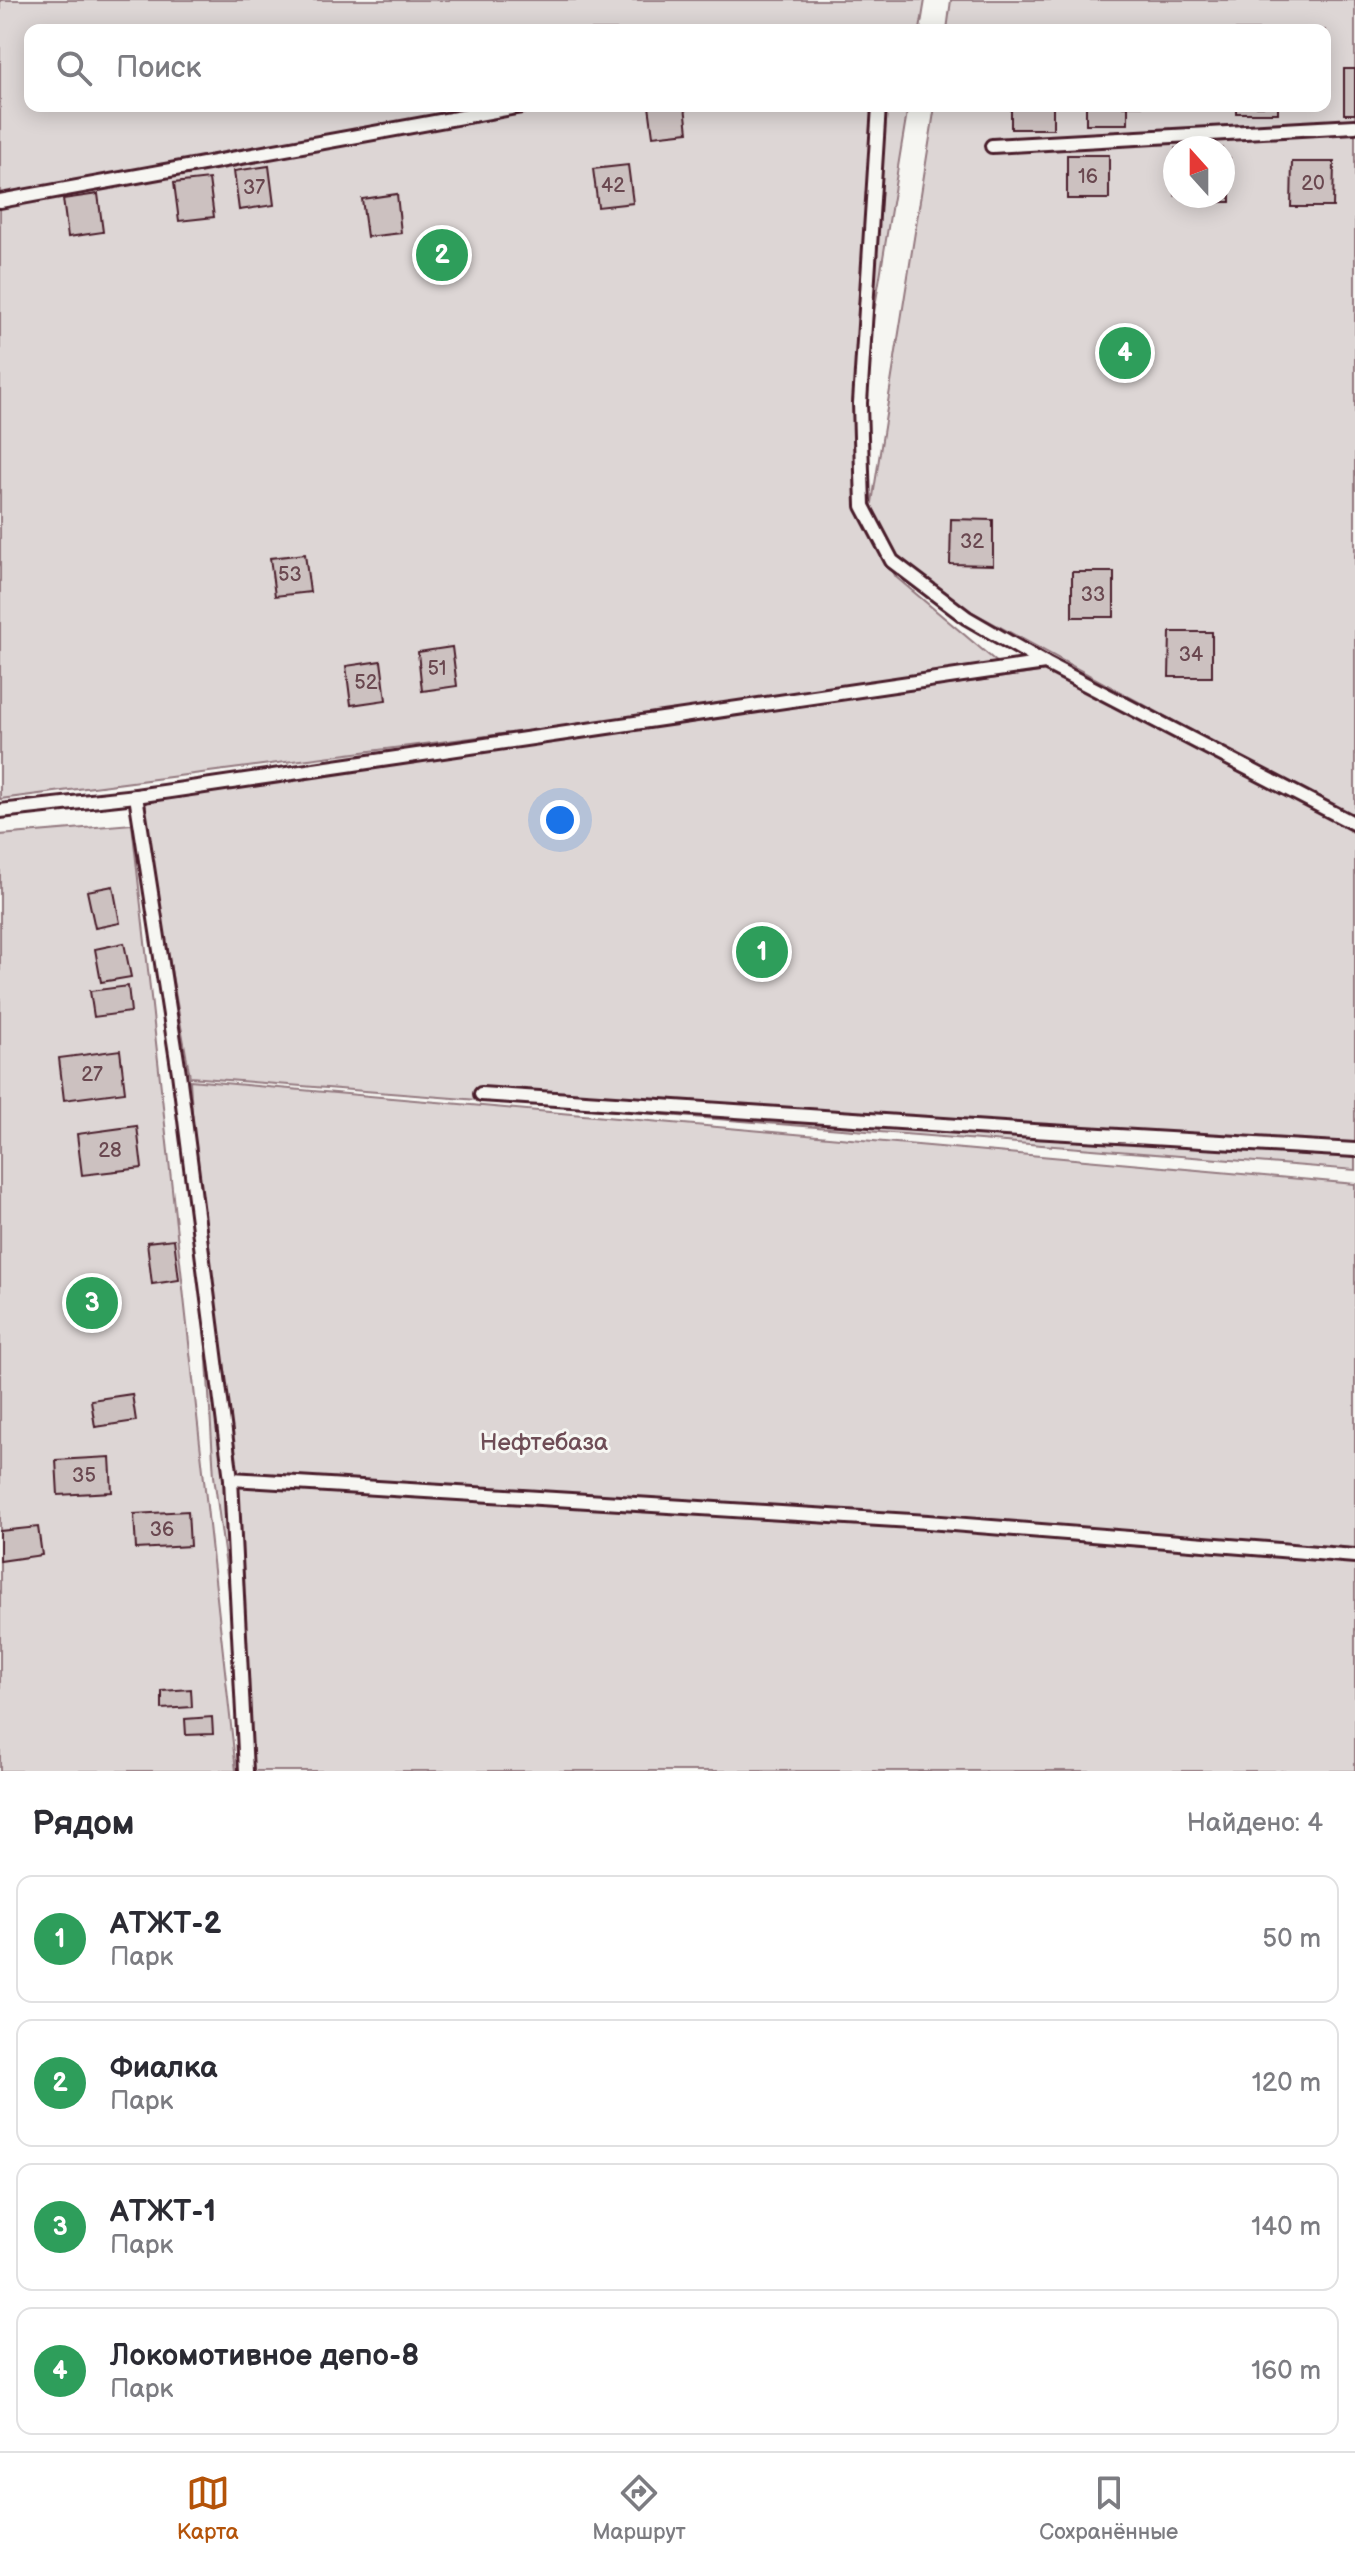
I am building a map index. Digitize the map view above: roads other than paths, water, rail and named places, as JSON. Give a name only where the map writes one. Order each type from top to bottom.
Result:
[{"type":"lane","points":[[0,201],[489,112]]},
{"type":"lane","points":[[879,112],[860,403],[863,506],[892,561],[967,618],[1045,663],[1355,824]]},
{"type":"lane","points":[[992,146],[1355,126]]},
{"type":"lane","points":[[0,811],[136,796],[1045,663]]},
{"type":"lane","points":[[136,796],[179,1073],[231,1479],[246,1771]]},
{"type":"lane","points":[[481,1094],[1355,1150]]},
{"type":"lane","points":[[231,1479],[928,1522],[1355,1556]]},
{"type":"place","name":"Фиалка","points":[[442,255]]},
{"type":"place","name":"Локомотивное депо-8","points":[[1125,353]]},
{"type":"place","name":"АТЖТ-2","points":[[762,952]]},
{"type":"place","name":"АТЖТ-1","points":[[92,1303]]},
{"type":"park label","name":"Нефтебаза","points":[[544,1442]]}]
